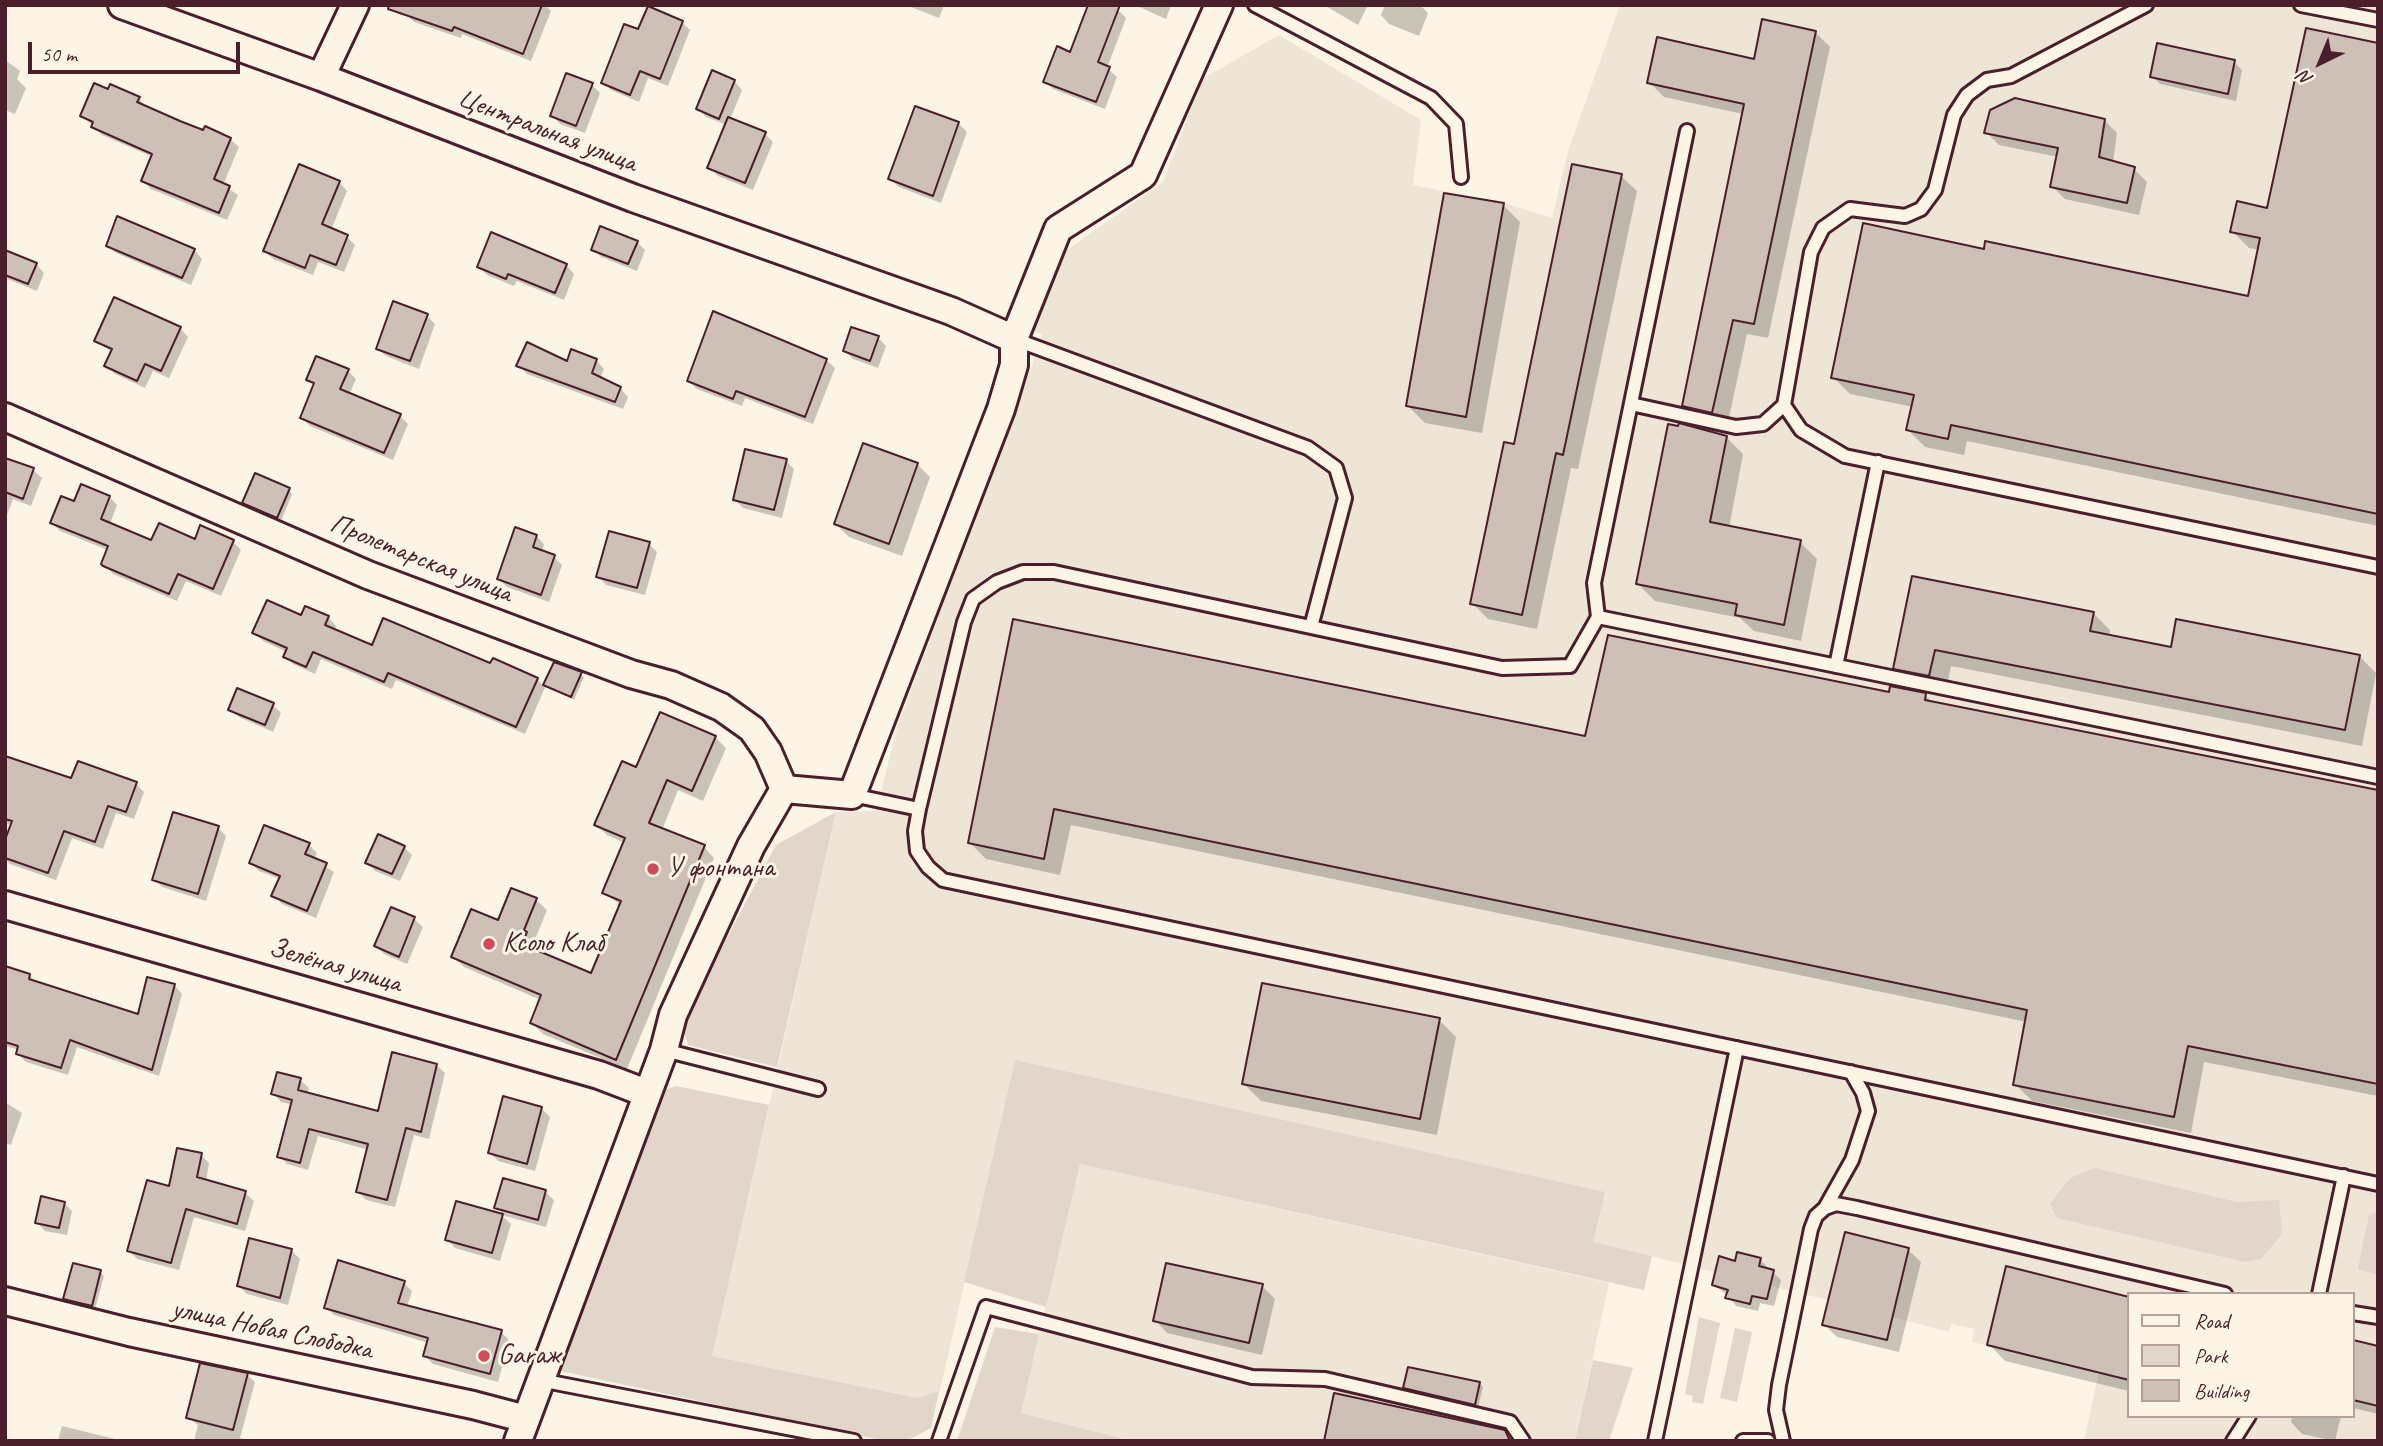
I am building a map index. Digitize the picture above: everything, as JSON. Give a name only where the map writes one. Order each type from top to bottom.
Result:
[{"type":"street","name":"Центральная улица","points":[[122,5],[321,77],[633,198],[951,311],[1014,339]]},
{"type":"street","points":[[321,77],[355,5]]},
{"type":"street","points":[[522,1430],[664,1050],[673,1016],[751,846],[785,789],[852,795],[1002,408],[1014,365],[1014,339],[1058,229],[1143,175],[1219,5]]},
{"type":"street","name":"Пролетарская улица","points":[[5,417],[368,575],[631,674],[671,685],[721,707],[752,729],[768,752],[785,789]]},
{"type":"street","name":"Зелёная улица","points":[[5,905],[598,1075],[646,1093]]},
{"type":"street","name":"улица Новая Слободка","points":[[5,1301],[129,1332],[460,1402],[522,1430]]},
{"type":"lane","points":[[1255,5],[1431,98],[1456,124],[1461,177]]},
{"type":"lane","points":[[1631,404],[1736,427],[1763,424],[1784,405],[1811,252],[1823,228],[1850,209],[1905,216],[1921,209],[1935,190],[1954,115],[1967,95],[1987,80],[2011,76],[2146,5]]},
{"type":"lane","points":[[2301,5],[2378,20]]},
{"type":"lane","points":[[1688,131],[1594,583],[1598,617],[1570,666],[1502,668],[1054,572],[1023,572],[997,582],[973,599],[964,622],[919,809],[915,831],[917,852],[928,867],[943,880],[2378,1184]]},
{"type":"lane","points":[[1014,339],[1308,447],[1336,468],[1345,498],[1311,627]]},
{"type":"lane","points":[[1784,405],[1801,430],[1845,456],[2378,567]]},
{"type":"lane","points":[[1836,666],[1878,462]]},
{"type":"lane","points":[[1598,617],[2378,778]]},
{"type":"lane","points":[[852,795],[919,809]]},
{"type":"lane","points":[[1655,1441],[1737,1048]]},
{"type":"lane","points":[[664,1050],[818,1089]]},
{"type":"lane","points":[[1783,1441],[1776,1410],[1779,1385],[1811,1229],[1816,1216],[1825,1208],[1852,1160],[1868,1111],[1863,1093],[1851,1072]]},
{"type":"lane","points":[[2319,1292],[2344,1177]]},
{"type":"lane","points":[[1825,1208],[1836,1205],[1857,1208],[2216,1292]]},
{"type":"lane","points":[[939,1441],[986,1307],[1252,1377],[1325,1379],[1510,1422],[1522,1441]]},
{"type":"lane","points":[[2355,1313],[2378,1317]]},
{"type":"lane","points":[[540,1380],[854,1441]]},
{"type":"lane","points":[[2233,1441],[2248,1418]]},
{"type":"lane","points":[[1743,1441],[1768,1441]]},
{"type":"shaded area","points":[[1620,5],[2378,5],[2378,1441],[2084,1441],[2099,1372],[1972,1342],[1974,1329],[1951,1324],[1949,1332],[1893,1317],[1887,1340],[1822,1325],[1828,1300],[1770,1286],[1766,1299],[1752,1296],[1750,1304],[1725,1298],[1727,1290],[1712,1285],[1715,1272],[1592,1242],[1604,1192],[1015,1061],[940,1391],[918,1398],[712,1356],[836,812],[876,811],[897,728],[1038,349],[1042,335],[1028,328],[1057,257],[1163,182],[1202,79],[1279,35],[1421,120],[1413,185],[1504,203],[1552,218],[1568,151]]},
{"type":"shaded area","points":[[1080,1164],[1609,1283],[1575,1441],[1132,1441],[1020,1413]]},
{"type":"green space","points":[[836,812],[777,1067],[688,1045],[682,1023],[776,845]]},
{"type":"green space","points":[[1015,1060],[1605,1192],[1593,1242],[1652,1256],[1644,1290],[1080,1164],[1046,1307],[964,1282]]},
{"type":"green space","points":[[676,1086],[769,1105],[712,1356],[918,1398],[939,1391],[931,1428],[910,1439],[886,1441],[551,1369],[659,1092]]},
{"type":"green space","points":[[2095,1168],[2237,1202],[2279,1200],[2282,1234],[2261,1259],[2245,1262],[2057,1218],[2050,1204],[2070,1178]]},
{"type":"green space","points":[[2378,1212],[2378,1275],[2358,1269],[2369,1215]]},
{"type":"green space","points":[[1699,1317],[1720,1323],[1703,1404],[1692,1402],[1693,1396],[1685,1394]]},
{"type":"green space","points":[[995,1327],[1039,1334],[1021,1413],[1132,1441],[957,1441]]},
{"type":"green space","points":[[1735,1328],[1752,1332],[1737,1402],[1720,1398]]},
{"type":"green space","points":[[1593,1360],[1633,1368],[1609,1441],[1575,1441]]},
{"type":"building","points":[[389,5],[542,5],[523,54],[454,27],[452,31],[388,9]]},
{"type":"building","points":[[1088,5],[1120,5],[1098,62],[1110,67],[1096,102],[1043,82],[1057,46],[1070,52]]},
{"type":"building","points":[[648,6],[683,21],[660,79],[640,71],[630,95],[601,83],[624,24],[638,29]]},
{"type":"building","points":[[1762,19],[1816,31],[1754,324],[1733,320],[1712,413],[1682,406],[1744,104],[1647,83],[1657,37],[1754,59]]},
{"type":"building","points":[[2306,28],[2378,43],[2378,514],[1951,425],[1948,439],[1906,430],[1914,395],[1831,378],[1863,223],[1984,249],[1985,241],[2248,296],[2260,238],[2230,232],[2237,201],[2267,208]]},
{"type":"building","points":[[2157,43],[2235,60],[2228,94],[2150,77]]},
{"type":"building","points":[[712,70],[735,80],[719,119],[696,109]]},
{"type":"building","points":[[566,73],[593,83],[576,126],[550,116]]},
{"type":"building","points":[[94,83],[108,89],[110,84],[140,97],[137,102],[203,130],[205,126],[231,138],[214,179],[230,186],[219,213],[141,181],[152,154],[91,127],[93,122],[80,116]]},
{"type":"building","points":[[2015,98],[2105,119],[2099,157],[2135,167],[2127,203],[2050,187],[2058,148],[1984,133],[1990,110]]},
{"type":"building","points":[[915,106],[959,122],[933,196],[888,179]]},
{"type":"building","points":[[728,117],[766,132],[745,183],[707,168]]},
{"type":"building","points":[[299,164],[340,181],[322,224],[348,235],[336,265],[310,255],[305,268],[263,251]]},
{"type":"building","points":[[1572,164],[1622,174],[1563,455],[1556,453],[1522,615],[1470,604],[1504,442],[1514,444]]},
{"type":"building","points":[[1444,193],[1504,203],[1466,417],[1406,406]]},
{"type":"building","points":[[117,216],[195,249],[182,278],[106,246]]},
{"type":"building","points":[[600,226],[638,241],[628,264],[591,250]]},
{"type":"building","points":[[491,232],[567,264],[555,293],[508,274],[506,279],[477,267]]},
{"type":"building","points":[[5,250],[37,263],[28,284],[5,275]]},
{"type":"building","points":[[114,297],[181,327],[161,371],[145,364],[137,381],[104,366],[112,349],[94,341]]},
{"type":"building","points":[[393,301],[428,314],[410,361],[376,349]]},
{"type":"building","points":[[713,311],[827,359],[805,417],[736,391],[733,399],[687,381]]},
{"type":"building","points":[[851,327],[879,336],[870,361],[843,351]]},
{"type":"building","points":[[527,342],[567,361],[571,349],[597,359],[592,373],[621,387],[615,402],[516,366]]},
{"type":"building","points":[[316,356],[349,369],[340,389],[401,414],[384,453],[300,418],[314,383],[306,380]]},
{"type":"building","points":[[1679,423],[1727,436],[1710,522],[1801,540],[1784,625],[1735,615],[1737,604],[1636,584],[1668,424],[1678,426]]},
{"type":"building","points":[[863,443],[918,463],[889,544],[834,524]]},
{"type":"building","points":[[745,449],[787,459],[774,510],[733,500]]},
{"type":"building","points":[[5,458],[34,468],[23,499],[5,492]]},
{"type":"building","points":[[255,473],[290,488],[277,518],[242,503]]},
{"type":"building","points":[[81,484],[110,496],[101,519],[151,540],[159,523],[195,539],[200,525],[234,540],[213,589],[178,574],[169,594],[103,566],[101,564],[108,546],[50,523],[61,496],[74,501]]},
{"type":"building","points":[[515,527],[537,535],[533,547],[555,555],[541,595],[497,579]]},
{"type":"building","points":[[609,531],[650,542],[637,588],[596,577]]},
{"type":"building","points":[[1912,576],[2094,612],[2090,631],[2171,647],[2176,619],[2360,655],[2345,730],[1935,650],[1929,676],[1893,669]]},
{"type":"building","points":[[267,600],[301,615],[305,606],[329,616],[325,625],[372,645],[383,618],[490,663],[493,658],[538,678],[516,727],[388,673],[384,682],[313,652],[306,667],[283,657],[287,648],[252,633]]},
{"type":"building","points":[[1013,619],[1585,736],[1608,635],[1889,692],[1890,686],[1926,693],[1925,700],[2378,790],[2378,1084],[2188,1046],[2174,1117],[2013,1085],[2027,1010],[1054,809],[1044,859],[968,843]]},
{"type":"building","points":[[554,662],[582,672],[571,697],[543,685]]},
{"type":"building","points":[[237,688],[274,703],[265,725],[228,710]]},
{"type":"building","points":[[660,712],[716,736],[692,791],[667,780],[649,823],[705,845],[616,1060],[530,1023],[541,995],[451,957],[471,909],[498,920],[511,888],[537,898],[524,930],[527,932],[522,944],[591,973],[621,901],[602,893],[625,838],[594,825],[622,761],[636,767]]},
{"type":"building","points":[[5,756],[71,778],[78,761],[137,782],[126,812],[108,806],[95,842],[64,831],[48,873],[5,858],[5,840],[12,821],[5,819]]},
{"type":"building","points":[[173,812],[219,826],[198,894],[152,880]]},
{"type":"building","points":[[264,825],[310,843],[305,854],[327,863],[307,911],[271,896],[280,876],[249,863]]},
{"type":"building","points":[[378,834],[405,846],[392,874],[365,863]]},
{"type":"building","points":[[391,907],[415,917],[399,957],[374,946]]},
{"type":"building","points":[[5,966],[30,974],[29,979],[138,1014],[147,977],[175,984],[152,1070],[70,1040],[61,1068],[16,1054],[18,1046],[5,1042]]},
{"type":"building","points":[[1262,983],[1440,1018],[1420,1119],[1242,1084]]},
{"type":"building","points":[[392,1052],[437,1064],[421,1132],[406,1128],[387,1200],[356,1192],[368,1144],[309,1129],[300,1163],[277,1157],[292,1100],[271,1094],[277,1072],[301,1078],[298,1090],[378,1111]]},
{"type":"building","points":[[503,1096],[542,1107],[527,1164],[488,1153]]},
{"type":"building","points":[[177,1148],[202,1153],[197,1177],[246,1191],[237,1224],[186,1209],[171,1263],[127,1251],[147,1180],[169,1186]]},
{"type":"building","points":[[503,1178],[546,1190],[538,1220],[494,1208]]},
{"type":"building","points":[[41,1196],[65,1202],[59,1228],[35,1223]]},
{"type":"building","points":[[456,1201],[503,1214],[492,1253],[445,1240]]},
{"type":"building","points":[[1845,1232],[1909,1248],[1887,1340],[1822,1325]]},
{"type":"building","points":[[249,1238],[292,1249],[280,1298],[237,1286]]},
{"type":"building","points":[[1737,1252],[1761,1258],[1759,1266],[1774,1270],[1767,1299],[1752,1296],[1750,1304],[1725,1298],[1728,1290],[1712,1285],[1719,1256],[1735,1261]]},
{"type":"building","points":[[338,1260],[405,1281],[398,1303],[502,1330],[490,1374],[423,1356],[428,1338],[324,1308]]},
{"type":"building","points":[[73,1263],[101,1270],[92,1306],[63,1299]]},
{"type":"building","points":[[1166,1263],[1263,1284],[1249,1343],[1153,1321]]},
{"type":"building","points":[[2006,1266],[2128,1297],[2128,1380],[1987,1345]]},
{"type":"building","points":[[2355,1340],[2378,1346],[2378,1406],[2355,1400]]},
{"type":"building","points":[[200,1363],[248,1373],[233,1430],[186,1418]]},
{"type":"building","points":[[1408,1367],[1480,1382],[1475,1405],[1403,1388]]},
{"type":"building","points":[[1334,1393],[1505,1430],[1510,1441],[1324,1441]]},
{"type":"place","name":"У фонтана","points":[[653,869]]},
{"type":"place","name":"Ксоло Клаб","points":[[489,944]]},
{"type":"place","name":"Garaж","points":[[484,1356]]}]
